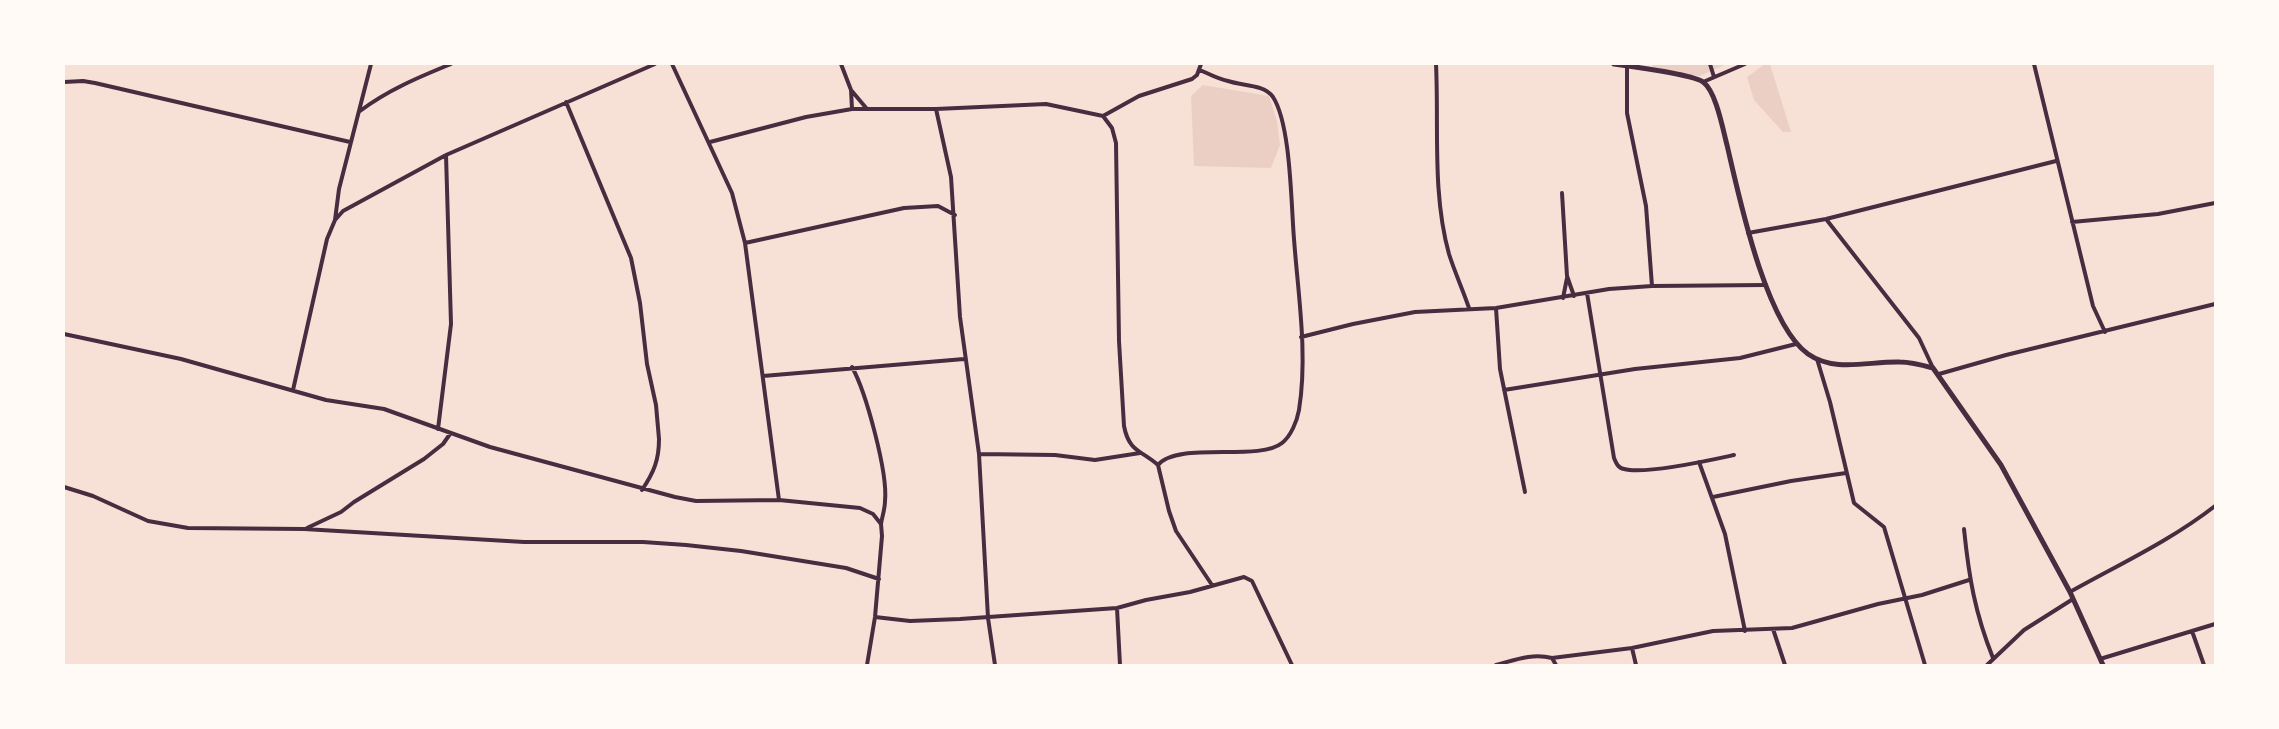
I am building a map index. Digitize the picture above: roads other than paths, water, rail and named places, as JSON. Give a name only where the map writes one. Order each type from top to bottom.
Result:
[{"type":"street","points":[[293,390],[327,239],[335,220],[336,204],[350,142],[371,64]]},
{"type":"street","points":[[360,110],[397,87],[450,64]]},
{"type":"street","points":[[335,220],[351,204],[446,155],[655,64]]},
{"type":"street","points":[[672,64],[710,142],[732,193],[745,244],[779,500]]},
{"type":"street","points":[[841,64],[851,90],[852,109]]},
{"type":"street","points":[[710,142],[806,117],[852,109],[936,109],[1046,104],[1104,116],[1139,96],[1192,78],[1200,70],[1201,64]]},
{"type":"street","points":[[1436,64],[1440,196],[1443,224],[1450,254],[1469,308]]},
{"type":"street","points":[[1614,64],[1627,65],[1703,82],[1709,89],[1722,122],[1748,233],[1766,285],[1796,344],[1817,359],[1837,364],[1902,362],[1933,368]]},
{"type":"street","points":[[1710,64],[1714,77]]},
{"type":"street","points":[[1703,82],[1745,64]]},
{"type":"street","points":[[2034,64],[2056,161],[2095,314],[2104,332]]},
{"type":"street","points":[[1627,65],[1627,113],[1646,206],[1652,286]]},
{"type":"street","points":[[1158,466],[1163,459],[1178,456],[1265,449],[1281,444],[1290,434],[1299,412],[1301,337],[1287,152],[1277,105],[1272,95],[1261,88],[1230,82],[1200,70]]},
{"type":"street","points":[[64,82],[95,83],[350,142]]},
{"type":"street","points":[[851,90],[867,109]]},
{"type":"street","points":[[566,102],[622,231],[636,280],[647,364],[657,414],[659,447],[656,467],[642,490]]},
{"type":"street","points":[[936,109],[950,170],[955,215],[964,359],[978,454],[988,618],[995,665]]},
{"type":"street","points":[[1104,116],[1112,128],[1116,143],[1119,342],[1124,426],[1131,447],[1158,466],[1176,531],[1212,585]]},
{"type":"street","points":[[438,429],[451,324],[446,155]]},
{"type":"street","points":[[1748,233],[1826,219],[2056,161]]},
{"type":"street","points":[[1562,193],[1567,276],[1563,298]]},
{"type":"street","points":[[2072,222],[2158,214],[2215,203]]},
{"type":"street","points":[[745,244],[904,208],[938,206],[955,215]]},
{"type":"street","points":[[1826,219],[1919,338],[1933,368],[2001,465],[2070,592],[2103,665]]},
{"type":"street","points":[[1567,276],[1574,296]]},
{"type":"street","points":[[1301,337],[1415,312],[1496,308],[1609,289],[1652,286],[1766,285]]},
{"type":"street","points":[[1587,293],[1602,376],[1612,450],[1617,466],[1624,470],[1635,470],[1700,462],[1734,455]]},
{"type":"street","points":[[1938,374],[2014,353],[2215,304]]},
{"type":"street","points":[[1496,308],[1504,390],[1525,492]]},
{"type":"street","points":[[64,334],[181,359],[326,400],[384,409],[450,434],[642,490],[696,501],[779,500],[860,508],[873,514],[881,524]]},
{"type":"street","points":[[1504,390],[1602,376],[1635,369],[1740,358],[1796,344]]},
{"type":"street","points":[[763,376],[964,359]]},
{"type":"street","points":[[1817,359],[1830,402],[1854,503],[1884,526],[1925,665]]},
{"type":"street","points":[[852,367],[864,392],[884,481],[885,501],[881,524],[879,579],[867,665]]},
{"type":"street","points":[[304,529],[341,512],[418,463],[433,453],[450,434]]},
{"type":"street","points":[[978,454],[1055,455],[1096,460],[1140,453]]},
{"type":"street","points":[[1700,462],[1713,497],[1732,563],[1745,631]]},
{"type":"street","points":[[1713,497],[1791,481],[1846,473]]},
{"type":"street","points":[[64,487],[93,496],[148,521],[188,528],[304,529],[524,542],[643,542],[686,545],[741,551],[846,568],[879,579]]},
{"type":"street","points":[[2070,592],[2145,553],[2186,528],[2215,506]]},
{"type":"street","points":[[1964,529],[1969,580],[1976,614],[1993,658]]},
{"type":"street","points":[[875,617],[910,621],[988,618],[1041,612],[1116,608],[1190,592],[1244,577],[1252,581],[1292,665]]},
{"type":"street","points":[[1496,665],[1542,655],[1552,658],[1632,648],[1697,634],[1792,628],[1905,599],[1969,580]]},
{"type":"street","points":[[1987,665],[2024,630],[2073,599]]},
{"type":"street","points":[[1116,608],[1120,665]]},
{"type":"street","points":[[2100,659],[2215,624]]},
{"type":"street","points":[[1773,629],[1785,665]]},
{"type":"street","points":[[2192,631],[2204,665]]},
{"type":"street","points":[[1632,648],[1636,665]]},
{"type":"street","points":[[1552,658],[1556,665]]}]
